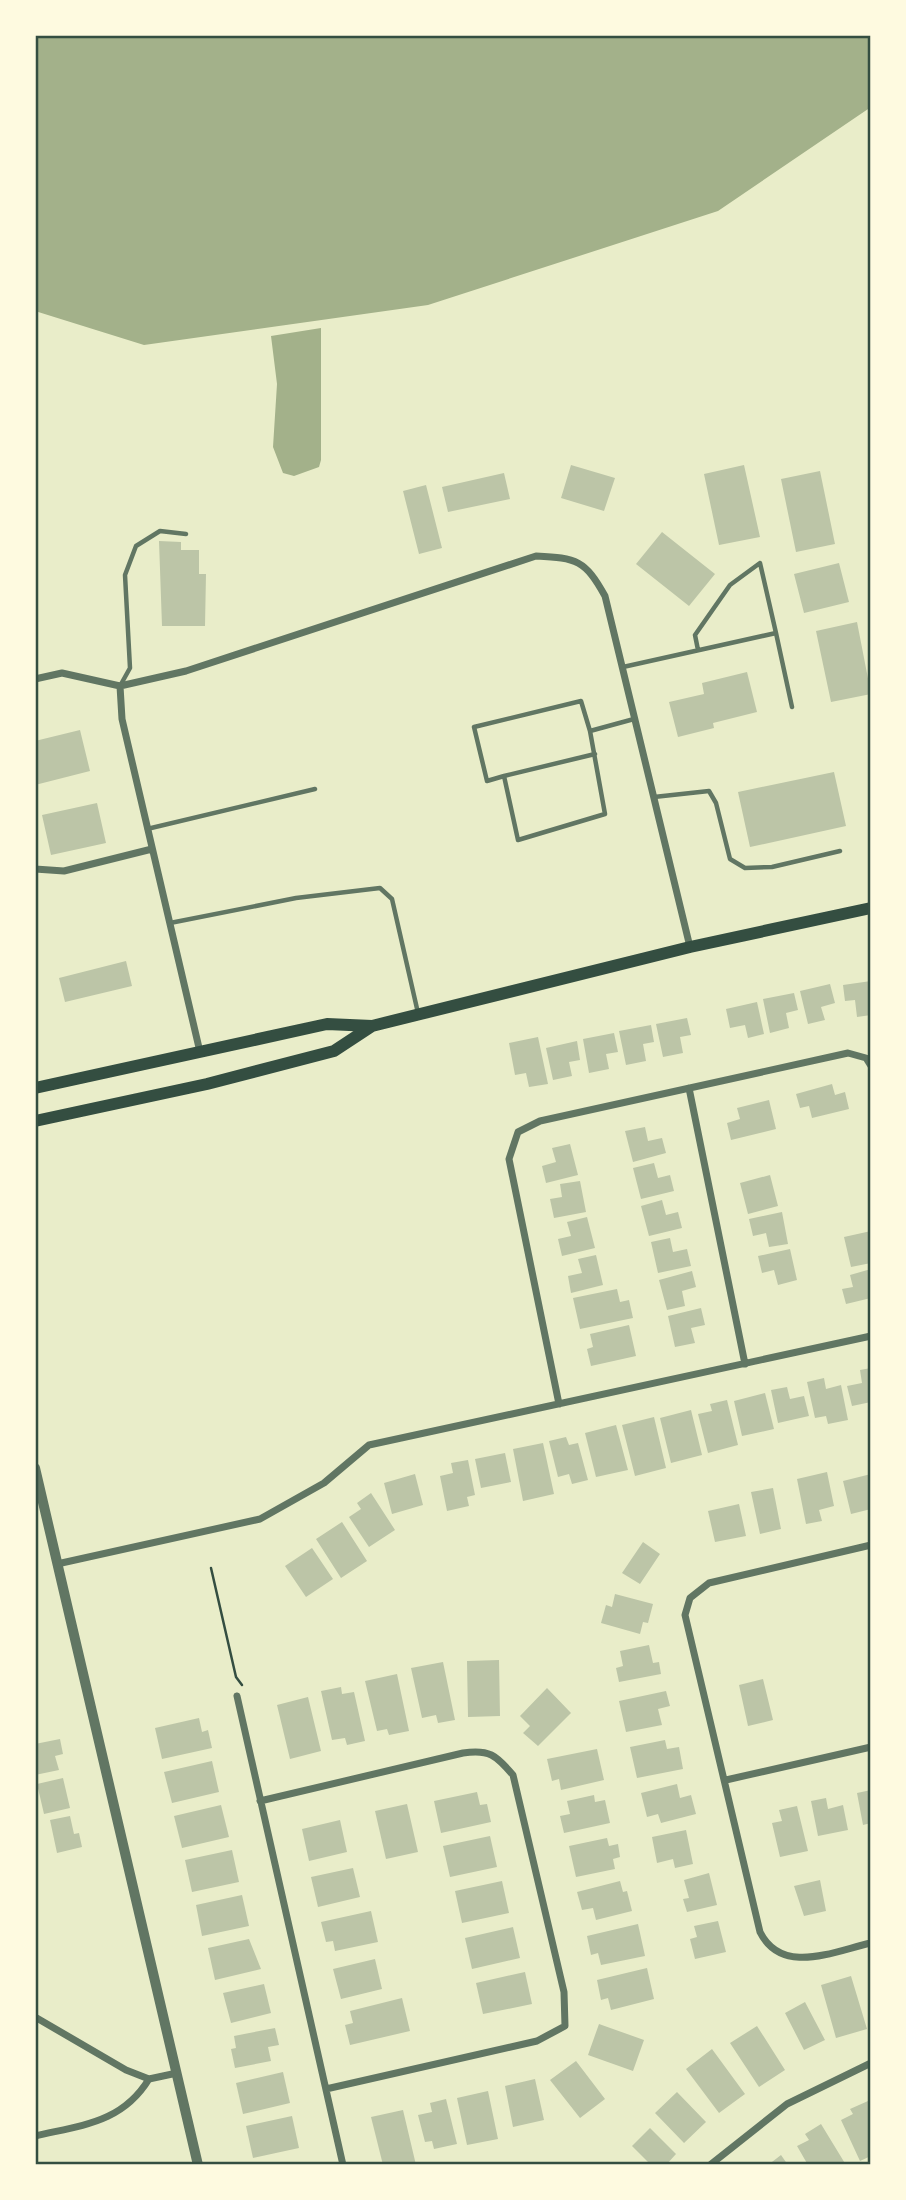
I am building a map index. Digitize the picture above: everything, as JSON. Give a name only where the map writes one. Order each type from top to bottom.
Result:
[{"type":"main road","points":[[35,1088],[327,1024],[372,1026],[690,947],[871,908]]},
{"type":"main road","points":[[35,1121],[207,1084],[334,1051],[372,1026]]},
{"type":"street","points":[[35,679],[62,673],[120,686],[245,654],[536,556],[566,558],[576,562],[590,569],[606,596],[690,947]]},
{"type":"street","points":[[120,686],[122,719],[200,1052]]},
{"type":"street","points":[[35,869],[80,868],[152,849]]},
{"type":"street","points":[[559,1404],[509,1159],[518,1132],[540,1121],[848,1053],[866,1058],[871,1066]]},
{"type":"street","points":[[689,1088],[744,1364]]},
{"type":"street","points":[[57,1564],[260,1519],[324,1483],[369,1445],[871,1336]]},
{"type":"street","points":[[35,1468],[198,2165]]},
{"type":"street","points":[[871,1545],[709,1583],[690,1598],[685,1615],[760,1932],[765,1942],[773,1951],[795,1959],[871,1943]]},
{"type":"street","points":[[237,1696],[343,2165]]},
{"type":"street","points":[[726,1780],[871,1747]]},
{"type":"street","points":[[260,1801],[463,1753],[481,1750],[498,1758],[513,1775],[564,1992],[565,2026],[537,2041],[326,2089]]},
{"type":"street","points":[[35,2017],[126,2070],[149,2078],[177,2073]]},
{"type":"street","points":[[710,2165],[787,2104],[871,2063]]},
{"type":"street","points":[[35,2136],[97,2121],[125,2108],[149,2078]]},
{"type":"lane","points":[[120,686],[130,668],[125,575],[136,546],[160,531],[186,534]]},
{"type":"lane","points":[[698,650],[695,635],[730,585],[760,564],[792,707]]},
{"type":"lane","points":[[623,667],[776,633]]},
{"type":"lane","points":[[504,776],[518,840],[605,814],[595,754],[582,701],[474,727],[487,780],[595,754]]},
{"type":"lane","points":[[590,731],[635,719]]},
{"type":"lane","points":[[147,829],[315,789]]},
{"type":"lane","points":[[654,797],[709,791],[716,803],[730,859],[745,868],[772,867],[840,851]]},
{"type":"lane","points":[[169,923],[296,898],[380,887],[393,899],[419,1015]]},
{"type":"path","points":[[211,1568],[236,1676],[247,1689]]},
{"type":"shaded area","points":[[35,35],[871,35],[871,107],[718,211],[428,305],[144,345],[35,311]]},
{"type":"shaded area","points":[[321,328],[321,460],[319,467],[294,476],[283,473],[273,447],[277,384],[271,336]]},
{"type":"building","points":[[571,465],[615,478],[604,511],[561,498]]},
{"type":"building","points":[[744,465],[760,537],[719,545],[704,474]]},
{"type":"building","points":[[820,471],[835,544],[796,552],[781,479]]},
{"type":"building","points":[[504,473],[510,499],[448,512],[442,487]]},
{"type":"building","points":[[426,485],[442,548],[419,554],[403,491]]},
{"type":"building","points":[[662,532],[715,574],[689,606],[636,564]]},
{"type":"building","points":[[159,541],[181,542],[181,550],[199,550],[199,574],[206,574],[205,626],[162,626]]},
{"type":"building","points":[[839,563],[849,602],[804,613],[794,574]]},
{"type":"building","points":[[857,622],[871,694],[831,702],[816,631]]},
{"type":"building","points":[[747,672],[757,712],[713,723],[714,728],[678,737],[669,702],[704,694],[702,683]]},
{"type":"building","points":[[80,730],[90,771],[35,785],[35,741]]},
{"type":"building","points":[[834,772],[846,826],[750,847],[738,792]]},
{"type":"building","points":[[97,803],[106,843],[51,855],[42,815]]},
{"type":"building","points":[[126,961],[132,986],[65,1002],[59,978]]},
{"type":"building","points":[[871,981],[871,1015],[857,1017],[855,1000],[845,1001],[843,985]]},
{"type":"building","points":[[830,984],[835,1003],[821,1007],[825,1020],[808,1024],[800,991]]},
{"type":"building","points":[[794,993],[798,1010],[786,1013],[789,1028],[770,1033],[763,999]]},
{"type":"building","points":[[757,1002],[764,1034],[748,1038],[745,1025],[730,1028],[726,1009]]},
{"type":"building","points":[[687,1018],[691,1035],[680,1037],[683,1053],[663,1057],[656,1024]]},
{"type":"building","points":[[651,1025],[654,1042],[643,1044],[646,1061],[626,1065],[619,1031]]},
{"type":"building","points":[[614,1033],[618,1052],[606,1054],[609,1069],[589,1073],[583,1039]]},
{"type":"building","points":[[538,1037],[548,1084],[529,1087],[526,1073],[515,1075],[509,1043]]},
{"type":"building","points":[[577,1041],[580,1060],[569,1062],[572,1076],[553,1080],[546,1048]]},
{"type":"building","points":[[832,1084],[835,1095],[845,1092],[849,1109],[812,1118],[809,1106],[800,1108],[796,1094]]},
{"type":"building","points":[[769,1100],[776,1129],[731,1140],[727,1123],[740,1119],[737,1108]]},
{"type":"building","points":[[645,1127],[648,1141],[662,1138],[666,1153],[633,1162],[625,1131]]},
{"type":"building","points":[[570,1144],[578,1175],[546,1183],[542,1166],[556,1162],[552,1148]]},
{"type":"building","points":[[654,1163],[658,1178],[670,1175],[674,1191],[641,1199],[633,1168]]},
{"type":"building","points":[[770,1175],[778,1206],[748,1214],[740,1183]]},
{"type":"building","points":[[580,1181],[586,1212],[554,1218],[550,1199],[562,1197],[560,1184]]},
{"type":"building","points":[[662,1200],[666,1215],[678,1212],[682,1228],[649,1236],[641,1206]]},
{"type":"building","points":[[782,1212],[788,1244],[769,1247],[766,1233],[753,1236],[749,1219]]},
{"type":"building","points":[[587,1217],[595,1248],[562,1256],[558,1239],[571,1236],[567,1222]]},
{"type":"building","points":[[871,1231],[871,1248],[868,1248],[871,1263],[851,1267],[844,1237]]},
{"type":"building","points":[[670,1238],[673,1252],[687,1249],[691,1266],[658,1273],[651,1242]]},
{"type":"building","points":[[790,1249],[797,1280],[778,1285],[774,1270],[762,1273],[758,1256]]},
{"type":"building","points":[[596,1255],[603,1285],[571,1293],[568,1276],[582,1273],[578,1259]]},
{"type":"building","points":[[871,1269],[871,1298],[846,1304],[842,1289],[853,1287],[850,1275]]},
{"type":"building","points":[[692,1271],[696,1287],[682,1291],[685,1306],[667,1310],[659,1280]]},
{"type":"building","points":[[617,1289],[620,1302],[629,1300],[633,1318],[580,1329],[573,1298]]},
{"type":"building","points":[[701,1308],[705,1325],[691,1328],[695,1343],[675,1347],[668,1316]]},
{"type":"building","points":[[629,1325],[636,1356],[591,1366],[587,1349],[593,1347],[590,1334]]},
{"type":"building","points":[[871,1368],[871,1402],[852,1406],[847,1386],[862,1383],[860,1370]]},
{"type":"building","points":[[824,1378],[826,1389],[841,1385],[848,1420],[828,1424],[826,1416],[815,1418],[807,1382]]},
{"type":"building","points":[[787,1387],[790,1399],[804,1396],[809,1416],[778,1423],[771,1390]]},
{"type":"building","points":[[765,1393],[774,1429],[742,1436],[734,1401]]},
{"type":"building","points":[[727,1400],[738,1445],[708,1453],[698,1414],[712,1411],[710,1404]]},
{"type":"building","points":[[691,1410],[702,1455],[671,1463],[660,1418]]},
{"type":"building","points":[[654,1417],[666,1468],[635,1476],[622,1425]]},
{"type":"building","points":[[616,1425],[628,1470],[596,1477],[585,1433]]},
{"type":"building","points":[[566,1437],[569,1445],[578,1443],[588,1480],[572,1484],[569,1474],[558,1477],[549,1441]]},
{"type":"building","points":[[543,1443],[554,1494],[523,1501],[513,1449]]},
{"type":"building","points":[[505,1453],[511,1482],[481,1488],[475,1459]]},
{"type":"building","points":[[468,1460],[475,1495],[467,1497],[469,1506],[447,1511],[440,1476],[453,1473],[451,1463]]},
{"type":"building","points":[[827,1472],[834,1506],[819,1510],[822,1521],[806,1524],[797,1479]]},
{"type":"building","points":[[415,1474],[423,1505],[392,1514],[384,1483]]},
{"type":"building","points":[[871,1474],[871,1509],[851,1514],[843,1481]]},
{"type":"building","points":[[773,1488],[781,1529],[760,1534],[751,1492]]},
{"type":"building","points":[[371,1493],[395,1530],[369,1547],[349,1517],[361,1509],[357,1503]]},
{"type":"building","points":[[739,1504],[746,1536],[715,1542],[708,1511]]},
{"type":"building","points":[[342,1522],[367,1561],[341,1578],[316,1539]]},
{"type":"building","points":[[643,1542],[660,1554],[640,1584],[622,1573]]},
{"type":"building","points":[[312,1548],[333,1579],[306,1597],[285,1566]]},
{"type":"building","points":[[615,1594],[653,1604],[648,1623],[643,1622],[640,1634],[601,1623],[606,1605],[612,1607]]},
{"type":"building","points":[[649,1645],[653,1663],[659,1662],[661,1674],[619,1682],[616,1668],[623,1666],[620,1651]]},
{"type":"building","points":[[499,1660],[500,1716],[468,1717],[467,1661]]},
{"type":"building","points":[[443,1662],[455,1720],[438,1723],[436,1715],[422,1718],[411,1668]]},
{"type":"building","points":[[397,1674],[409,1731],[389,1735],[387,1729],[377,1731],[365,1681]]},
{"type":"building","points":[[763,1679],[773,1720],[748,1726],[739,1685]]},
{"type":"building","points":[[341,1687],[342,1694],[354,1692],[365,1741],[347,1745],[345,1738],[332,1740],[321,1691]]},
{"type":"building","points":[[547,1688],[571,1713],[538,1746],[523,1733],[530,1726],[520,1716]]},
{"type":"building","points":[[666,1691],[670,1706],[658,1709],[662,1725],[626,1732],[619,1701]]},
{"type":"building","points":[[308,1697],[321,1751],[290,1759],[277,1705]]},
{"type":"building","points":[[199,1718],[202,1732],[208,1730],[212,1748],[162,1759],[155,1728]]},
{"type":"building","points":[[60,1739],[63,1754],[55,1756],[59,1770],[35,1775],[35,1744]]},
{"type":"building","points":[[665,1740],[667,1749],[679,1747],[683,1769],[637,1778],[630,1747]]},
{"type":"building","points":[[597,1749],[604,1780],[561,1790],[559,1779],[552,1781],[547,1759]]},
{"type":"building","points":[[212,1761],[219,1792],[172,1803],[164,1772]]},
{"type":"building","points":[[63,1778],[70,1808],[44,1814],[37,1784]]},
{"type":"building","points":[[677,1784],[680,1798],[691,1795],[696,1814],[661,1823],[658,1814],[647,1817],[641,1793]]},
{"type":"building","points":[[871,1790],[871,1823],[863,1825],[857,1793]]},
{"type":"building","points":[[477,1792],[480,1805],[487,1804],[491,1822],[441,1833],[434,1801]]},
{"type":"building","points":[[594,1795],[595,1802],[605,1800],[610,1823],[564,1833],[560,1816],[570,1814],[567,1801]]},
{"type":"building","points":[[826,1798],[828,1809],[843,1805],[848,1830],[818,1836],[811,1801]]},
{"type":"building","points":[[407,1804],[418,1852],[386,1859],[375,1811]]},
{"type":"building","points":[[221,1805],[229,1837],[182,1848],[174,1816]]},
{"type":"building","points":[[797,1806],[808,1851],[780,1857],[772,1823],[782,1821],[779,1810]]},
{"type":"building","points":[[70,1816],[74,1834],[79,1833],[82,1847],[57,1853],[50,1820]]},
{"type":"building","points":[[340,1820],[347,1852],[309,1861],[302,1829]]},
{"type":"building","points":[[686,1830],[693,1864],[675,1868],[673,1859],[657,1863],[652,1837]]},
{"type":"building","points":[[490,1836],[497,1867],[450,1877],[443,1846]]},
{"type":"building","points":[[607,1838],[609,1846],[618,1844],[620,1857],[613,1859],[615,1869],[576,1877],[569,1846]]},
{"type":"building","points":[[232,1850],[239,1882],[192,1892],[185,1860]]},
{"type":"building","points":[[353,1868],[360,1897],[318,1907],[311,1877]]},
{"type":"building","points":[[709,1873],[717,1905],[687,1912],[683,1899],[689,1898],[684,1880]]},
{"type":"building","points":[[820,1880],[826,1911],[804,1916],[794,1886]]},
{"type":"building","points":[[502,1881],[509,1913],[462,1923],[455,1891]]},
{"type":"building","points":[[620,1881],[623,1892],[627,1891],[632,1911],[596,1920],[593,1908],[582,1910],[577,1892]]},
{"type":"building","points":[[242,1895],[249,1926],[202,1936],[196,1905]]},
{"type":"building","points":[[371,1911],[378,1942],[335,1951],[333,1941],[326,1942],[321,1922]]},
{"type":"building","points":[[718,1921],[726,1952],[695,1959],[690,1939],[697,1937],[694,1926]]},
{"type":"building","points":[[638,1924],[645,1956],[601,1965],[598,1953],[591,1955],[587,1936]]},
{"type":"building","points":[[513,1927],[520,1958],[472,1969],[465,1938]]},
{"type":"building","points":[[249,1939],[261,1969],[215,1980],[208,1948]]},
{"type":"building","points":[[375,1959],[382,1989],[341,1999],[333,1969]]},
{"type":"building","points":[[647,1968],[654,1999],[611,2010],[608,1998],[601,2000],[597,1980]]},
{"type":"building","points":[[525,1972],[532,2004],[483,2014],[476,1983]]},
{"type":"building","points":[[851,1976],[867,2029],[836,2038],[821,1985]]},
{"type":"building","points":[[264,1984],[271,2013],[231,2023],[223,1993]]},
{"type":"building","points":[[402,1998],[410,2031],[350,2045],[345,2025],[353,2023],[350,2011]]},
{"type":"building","points":[[805,2002],[825,2040],[804,2050],[785,2013]]},
{"type":"building","points":[[599,2024],[644,2040],[633,2071],[588,2055]]},
{"type":"building","points":[[757,2026],[785,2070],[759,2087],[730,2043]]},
{"type":"building","points":[[275,2028],[279,2045],[268,2047],[271,2061],[235,2068],[231,2049],[236,2048],[234,2036]]},
{"type":"building","points":[[712,2049],[745,2094],[719,2113],[686,2069]]},
{"type":"building","points":[[576,2061],[605,2099],[580,2118],[550,2080]]},
{"type":"building","points":[[283,2072],[290,2103],[243,2114],[236,2083]]},
{"type":"building","points":[[535,2079],[544,2120],[513,2127],[505,2086]]},
{"type":"building","points":[[488,2091],[498,2139],[467,2145],[457,2098]]},
{"type":"building","points":[[677,2092],[706,2122],[684,2143],[655,2113]]},
{"type":"building","points":[[446,2099],[457,2144],[434,2149],[432,2141],[425,2142],[418,2115],[432,2112],[430,2103]]},
{"type":"building","points":[[868,2101],[871,2109],[871,2156],[860,2161],[841,2120],[853,2114],[850,2109]]},
{"type":"building","points":[[403,2110],[416,2165],[383,2165],[371,2117]]},
{"type":"building","points":[[292,2116],[299,2148],[253,2158],[246,2126]]},
{"type":"building","points":[[821,2124],[846,2165],[808,2165],[797,2146],[809,2140],[805,2134]]},
{"type":"building","points":[[650,2128],[676,2154],[666,2165],[651,2165],[632,2146]]},
{"type":"building","points":[[781,2155],[788,2165],[768,2165]]}]
